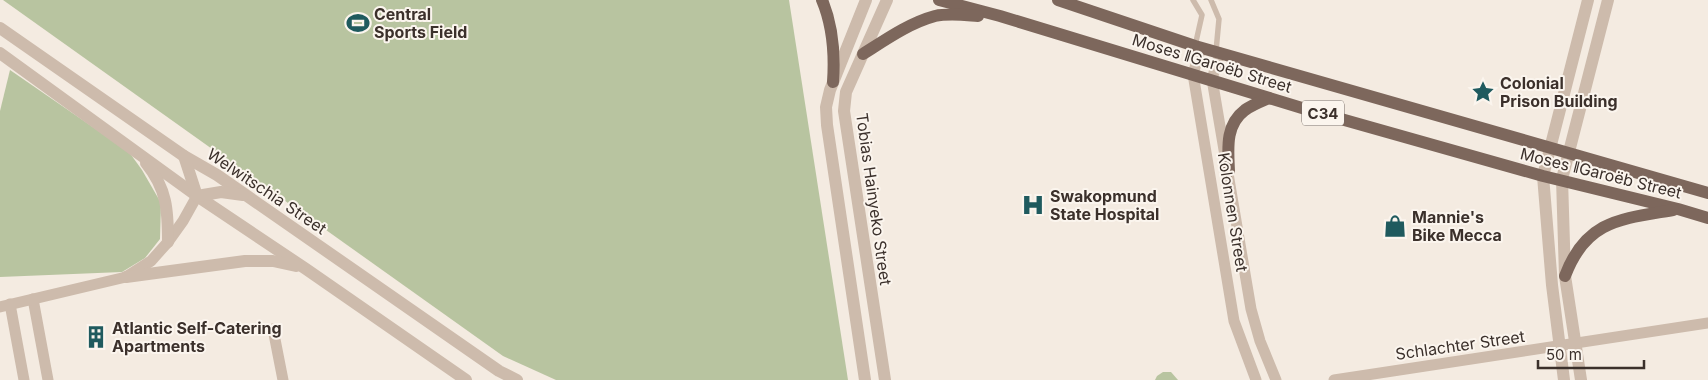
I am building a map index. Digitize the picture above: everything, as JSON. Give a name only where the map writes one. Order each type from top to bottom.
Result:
[{"type":"main road","points":[[822,0],[834,42],[833,82]]},
{"type":"main road","name":"Moses ǁGaroëb Street","points":[[940,0],[1212,79],[1269,98],[1543,176],[1562,179],[1708,218]]},
{"type":"main road","name":"Moses ǁGaroëb Street","points":[[1058,0],[1198,47],[1708,193]]},
{"type":"main road","points":[[863,54],[921,21],[937,16],[955,14],[1000,16]]},
{"type":"main road","points":[[1229,171],[1228,138],[1232,127],[1245,110],[1269,98]]},
{"type":"main road","points":[[1565,276],[1570,264],[1589,238],[1608,224],[1626,218],[1678,209]]},
{"type":"street","points":[[864,378],[827,125],[826,107],[833,82],[866,0]]},
{"type":"street","name":"Tobias Hainyeko Street","points":[[885,380],[844,111],[846,92],[887,0]]},
{"type":"street","points":[[1564,380],[1552,285],[1543,176],[1588,0]]},
{"type":"street","points":[[1581,380],[1565,276],[1562,179],[1608,0]]},
{"type":"street","name":"Welwitschia Street","points":[[0,28],[184,156],[217,175],[499,371],[517,380]]},
{"type":"street","name":"Kolonnen Street","points":[[1198,47],[1193,74],[1234,321],[1256,380]]},
{"type":"street","name":"Kolonnen Street","points":[[1218,52],[1212,79],[1251,309],[1260,341],[1276,380]]},
{"type":"street","points":[[0,53],[197,196],[466,380]]},
{"type":"street","points":[[133,148],[155,174],[166,199],[168,242]]},
{"type":"street","points":[[126,277],[151,261],[168,242],[197,196],[184,156]]},
{"type":"street","points":[[197,196],[221,192],[246,196]]},
{"type":"street","points":[[24,380],[5,305],[126,277],[245,261],[273,261],[306,269]]},
{"type":"street","points":[[33,299],[48,380]]},
{"type":"street","name":"Schlachter Street","points":[[1334,380],[1708,323]]},
{"type":"street","points":[[273,329],[283,380]]},
{"type":"lane","points":[[1193,0],[1202,15],[1198,47]]},
{"type":"lane","points":[[1211,0],[1218,19],[1218,52]]},
{"type":"green space","points":[[3,0],[789,0],[848,380],[556,380],[503,356]]},
{"type":"green space","points":[[10,70],[129,152],[142,170],[161,203],[160,239],[145,258],[122,272],[0,277],[0,111]]},
{"type":"green space","points":[[1163,372],[1171,372],[1178,380],[1155,380]]},
{"type":"place","name":"Central Sports Field","points":[[358,23]]},
{"type":"place","name":"Colonial Prison Building","points":[[1483,92]]},
{"type":"place","name":"Swakopmund State Hospital","points":[[1033,205]]},
{"type":"place","name":"Mannie's Bike Mecca","points":[[1395,226]]},
{"type":"place","name":"Atlantic Self-Catering Apartments","points":[[96,337]]}]
